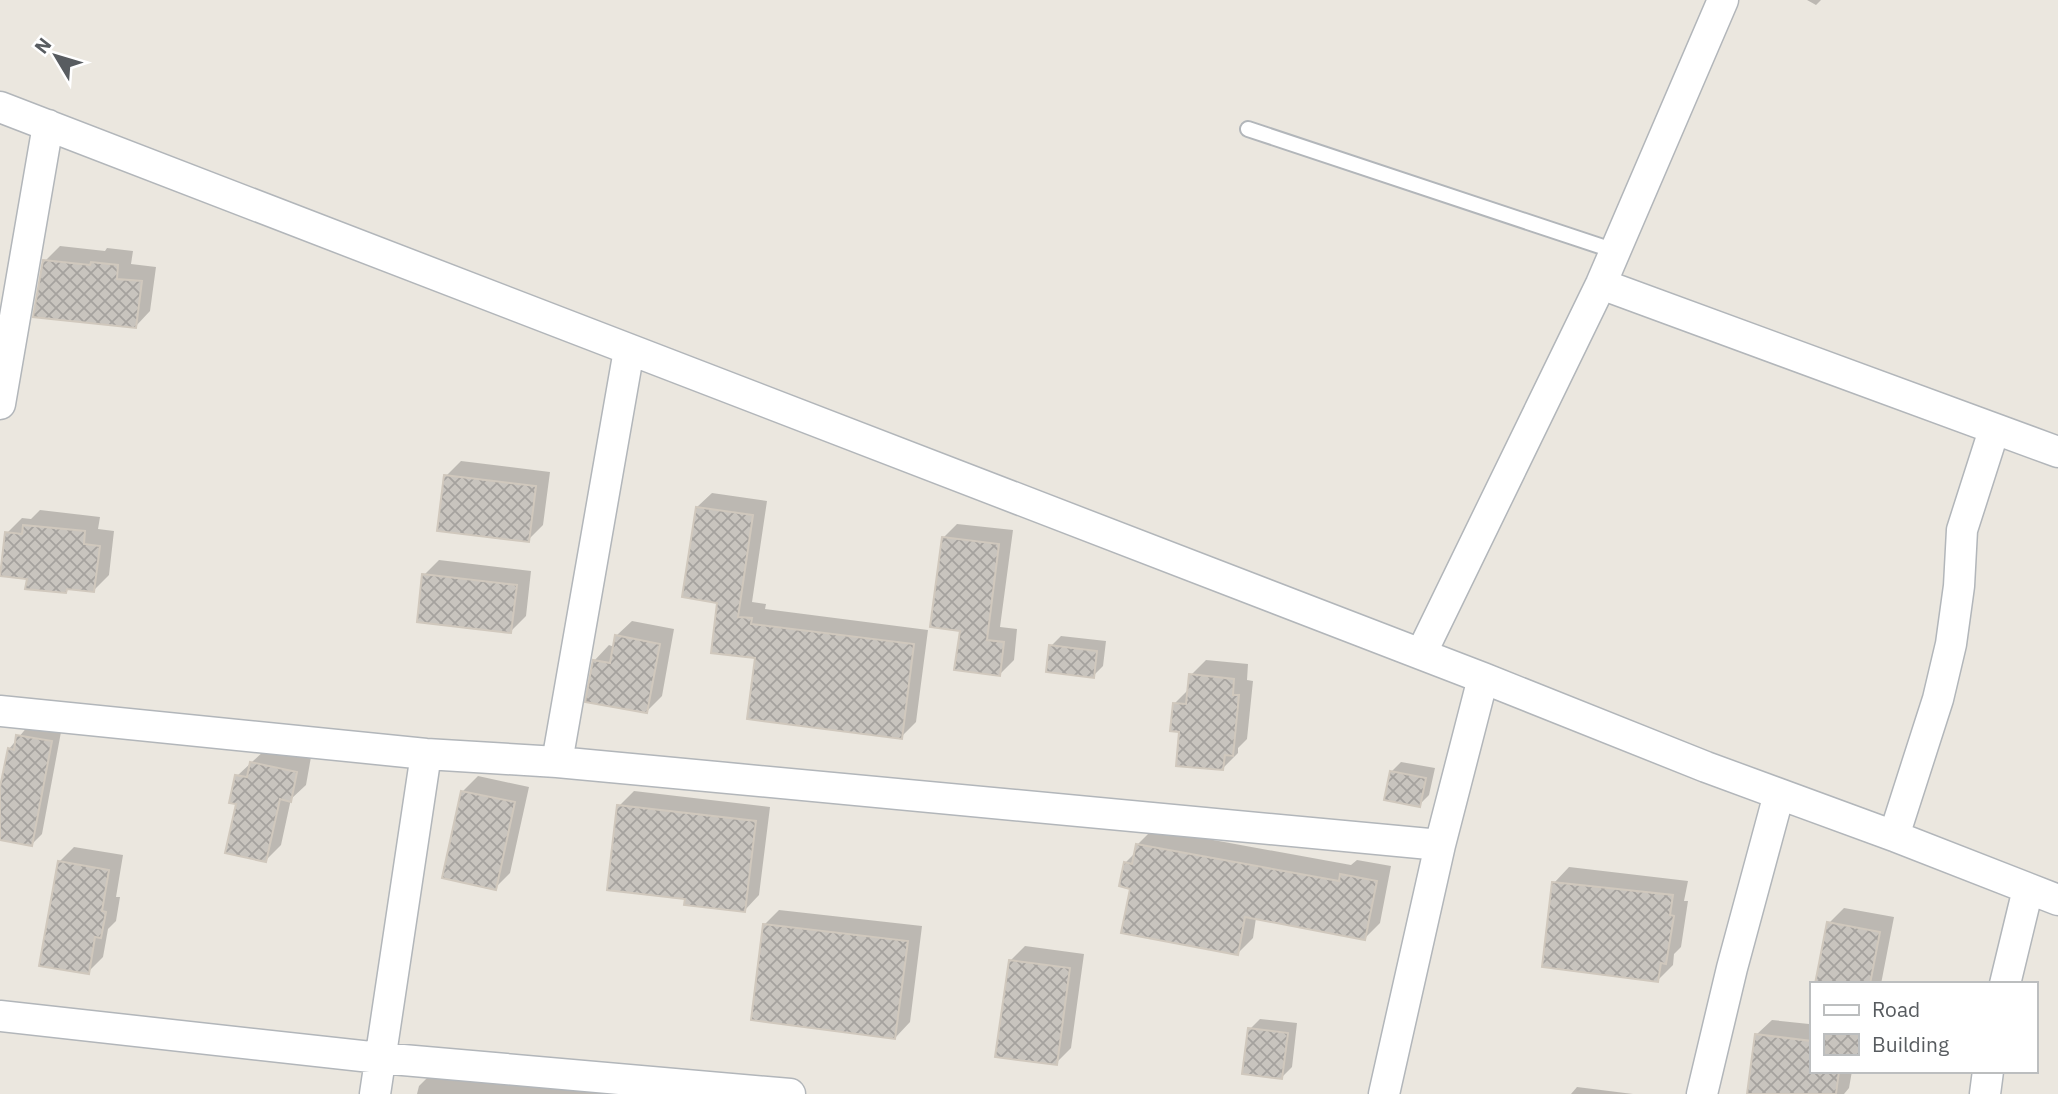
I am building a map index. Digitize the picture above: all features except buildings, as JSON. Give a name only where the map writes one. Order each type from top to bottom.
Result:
[{"type":"street","points":[[1421,654],[1601,284],[1723,0]]},
{"type":"street","points":[[0,107],[1421,654],[1706,767],[2058,900]]},
{"type":"street","points":[[0,404],[48,125]]},
{"type":"street","points":[[1601,284],[2058,452]]},
{"type":"street","points":[[557,762],[629,350]]},
{"type":"street","points":[[1894,836],[1938,699],[1959,586],[1962,530],[1994,430]]},
{"type":"street","points":[[1384,1094],[1440,845],[1483,678]]},
{"type":"street","points":[[0,711],[426,754],[557,762],[1440,845]]},
{"type":"street","points":[[374,1094],[426,754]]},
{"type":"street","points":[[1702,1094],[1732,968],[1779,794]]},
{"type":"street","points":[[2005,982],[2028,889]]},
{"type":"street","points":[[0,1016],[380,1058],[790,1094]]},
{"type":"street","points":[[1985,1094],[1988,1073]]},
{"type":"lane","points":[[1248,130],[1615,251]]}]
